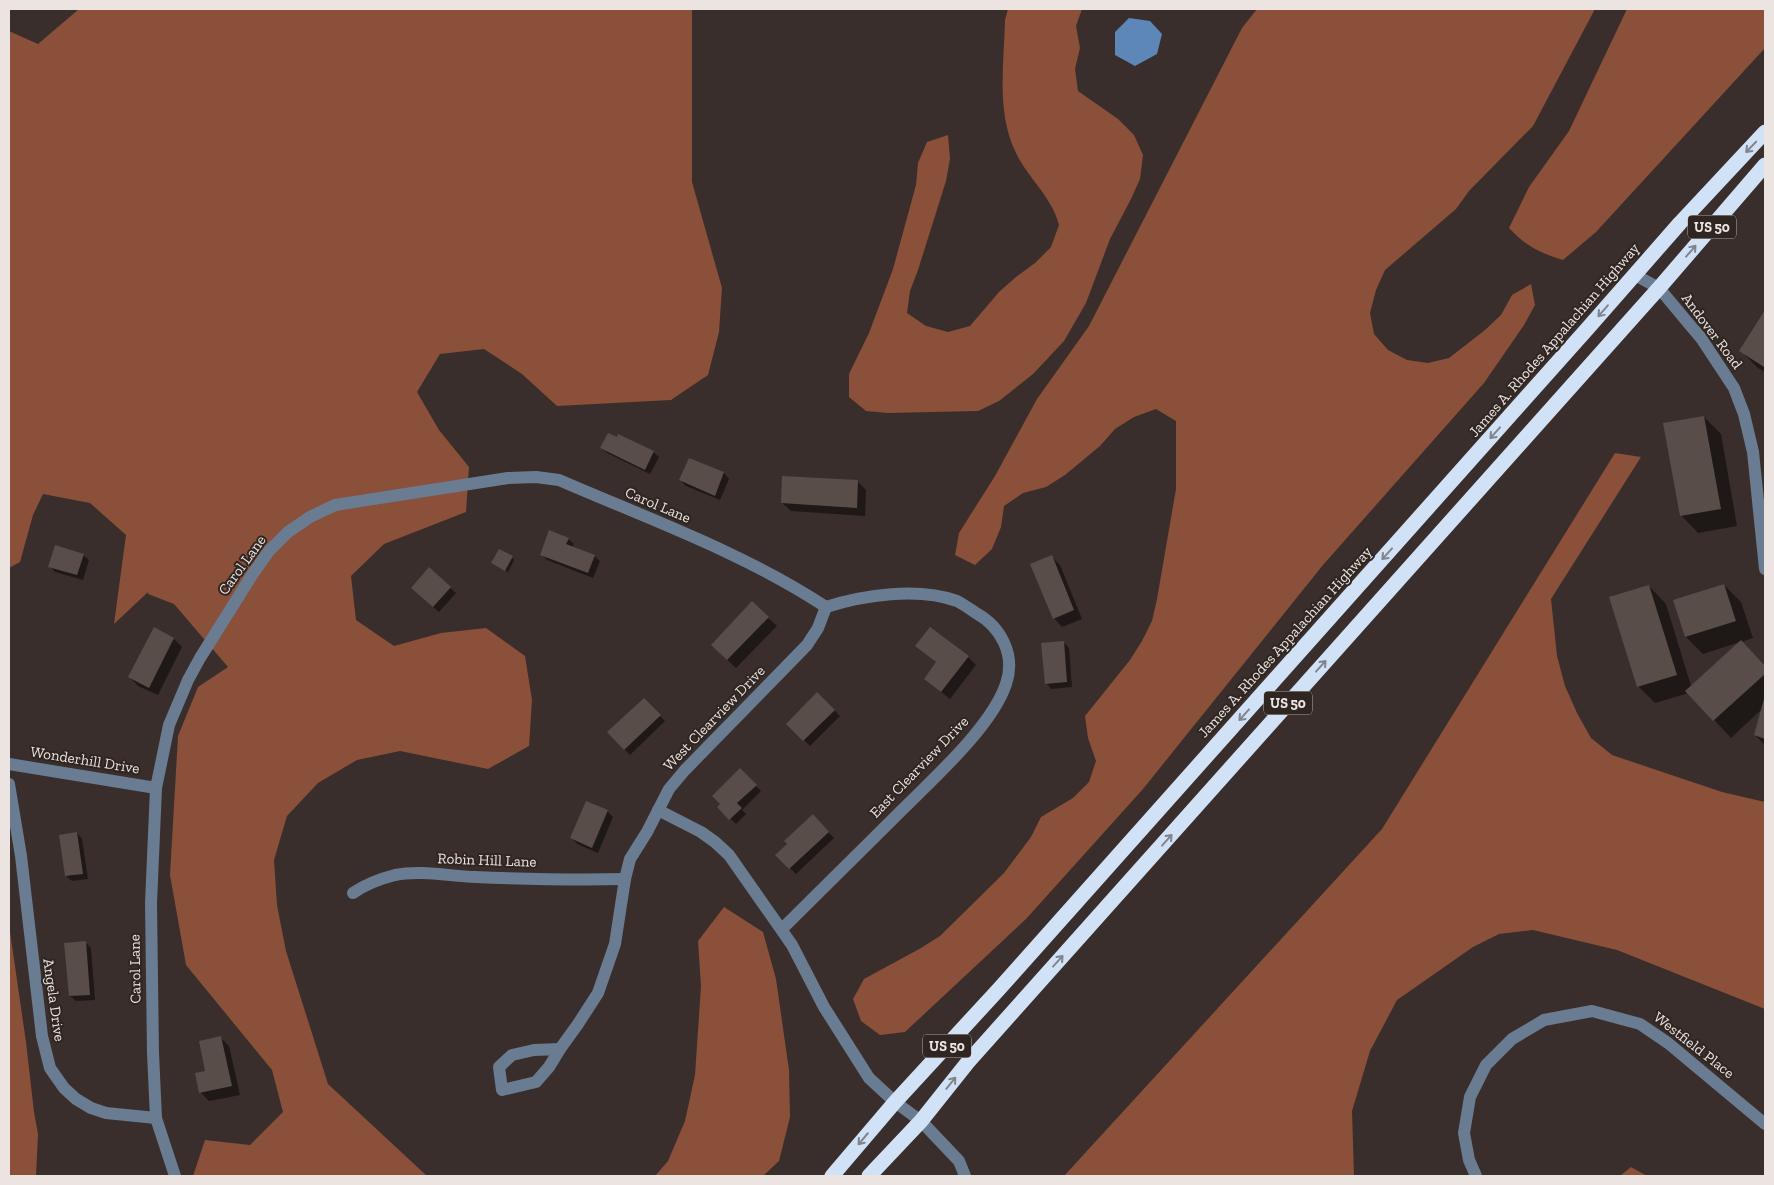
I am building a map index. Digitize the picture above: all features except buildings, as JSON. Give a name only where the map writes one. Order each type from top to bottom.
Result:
[{"type":"highway","name":"James A. Rhodes Appalachian Highway","points":[[832,1176],[895,1102],[1006,982],[1686,216],[1765,132]]},
{"type":"highway","name":"US 50","points":[[868,1176],[921,1121],[975,1054],[1659,288],[1765,165]]},
{"type":"street","name":"Andover Road","points":[[1635,275],[1659,288],[1701,338],[1734,388],[1744,414],[1753,452],[1765,569]]},
{"type":"street","name":"Carol Lane","points":[[175,1176],[156,1118],[151,902],[156,788],[169,725],[181,695],[200,658],[252,575],[269,551],[288,532],[310,517],[335,505],[508,478],[536,477],[559,480],[721,550],[805,593],[826,606]]},
{"type":"street","name":"East Clearview Drive","points":[[782,929],[950,762],[983,723],[999,700],[1007,682],[1010,665],[1008,652],[996,629],[984,618],[958,602],[923,594],[893,594],[849,599],[826,606]]},
{"type":"street","name":"West Clearview Drive","points":[[560,1048],[534,1050],[512,1055],[499,1067],[502,1090],[536,1082],[549,1067],[598,993],[615,944],[630,859],[669,789],[685,770],[807,645],[818,628],[826,606]]},
{"type":"street","name":"Wonderhill Drive","points":[[9,764],[156,788]]},
{"type":"street","name":"Angela Drive","points":[[9,784],[21,856],[42,1036],[50,1068],[64,1088],[76,1099],[91,1108],[106,1113],[156,1118]]},
{"type":"street","points":[[658,810],[701,832],[723,848],[782,929],[824,1006],[869,1078],[895,1102],[921,1121],[958,1161],[965,1176]]},
{"type":"street","name":"Robin Hill Lane","points":[[353,894],[370,882],[396,875],[416,873],[476,877],[581,880],[625,879]]},
{"type":"street","name":"Westfield Place","points":[[1476,1176],[1469,1160],[1464,1133],[1470,1098],[1486,1065],[1512,1039],[1544,1020],[1592,1012],[1640,1024],[1668,1043],[1765,1124]]},
{"type":"shaded area","points":[[79,9],[692,9],[692,182],[722,288],[719,332],[708,375],[671,400],[557,406],[522,374],[484,349],[440,354],[417,392],[439,430],[469,467],[466,512],[384,544],[351,576],[356,620],[394,646],[441,633],[486,628],[525,656],[532,700],[529,746],[488,769],[400,751],[357,760],[318,783],[287,816],[274,860],[277,905],[286,951],[328,1084],[427,1176],[193,1176],[205,1140],[250,1145],[283,1112],[272,1070],[186,965],[170,875],[178,736],[198,687],[228,667],[174,604],[148,594],[148,592],[114,624],[126,535],[90,503],[43,494],[33,515],[20,562],[9,568],[9,31],[38,44]]},
{"type":"shaded area","points":[[1008,9],[1082,9],[1076,26],[1080,48],[1075,69],[1078,91],[1118,119],[1134,135],[1143,155],[1140,179],[1110,239],[1086,303],[1064,341],[1033,374],[999,401],[978,411],[888,413],[866,411],[849,397],[849,374],[869,333],[893,269],[916,185],[918,163],[927,142],[948,135],[950,159],[946,181],[910,291],[907,313],[926,326],[948,332],[970,326],[999,292],[1035,263],[1051,247],[1059,225],[1051,206],[1016,153],[1006,122],[1003,105],[1003,71],[1005,20]]},
{"type":"shaded area","points":[[1257,9],[1595,9],[1533,126],[1469,191],[1456,209],[1385,270],[1376,290],[1370,313],[1374,334],[1388,350],[1407,360],[1428,363],[1449,358],[1501,315],[1512,295],[1531,284],[1535,305],[1524,325],[1484,383],[1323,565],[1143,789],[1026,919],[905,1032],[880,1035],[861,1021],[853,999],[864,979],[940,936],[1004,873],[1031,837],[1041,817],[1073,798],[1089,782],[1096,761],[1088,738],[1085,716],[1130,660],[1152,621],[1176,489],[1176,421],[1156,409],[1134,417],[1115,429],[1100,446],[1065,475],[1046,487],[1023,493],[1004,506],[1001,527],[992,549],[975,565],[955,555],[959,533],[995,476],[1037,399],[1089,326],[1242,28]]},
{"type":"shaded area","points":[[1627,9],[1765,9],[1765,48],[1596,232],[1563,260],[1533,248],[1509,228],[1529,187],[1569,131]]},
{"type":"shaded area","points":[[1615,453],[1641,457],[1551,599],[1557,656],[1565,686],[1591,738],[1612,755],[1722,792],[1765,802],[1765,1009],[1617,950],[1533,930],[1499,934],[1473,947],[1397,1000],[1370,1051],[1352,1111],[1354,1176],[1064,1176],[1382,829]]},
{"type":"shaded area","points":[[724,907],[763,932],[776,979],[789,1070],[790,1117],[779,1161],[763,1176],[655,1176],[668,1161],[685,1121],[695,1075],[701,986],[698,941]]},
{"type":"shaded area","points":[[9,925],[38,1134],[36,1176],[9,1176]]},
{"type":"shaded area","points":[[1631,1167],[1647,1176],[1620,1176]]},
{"type":"water","points":[[1129,18],[1150,21],[1162,34],[1157,54],[1135,66],[1115,55],[1115,32]]}]
